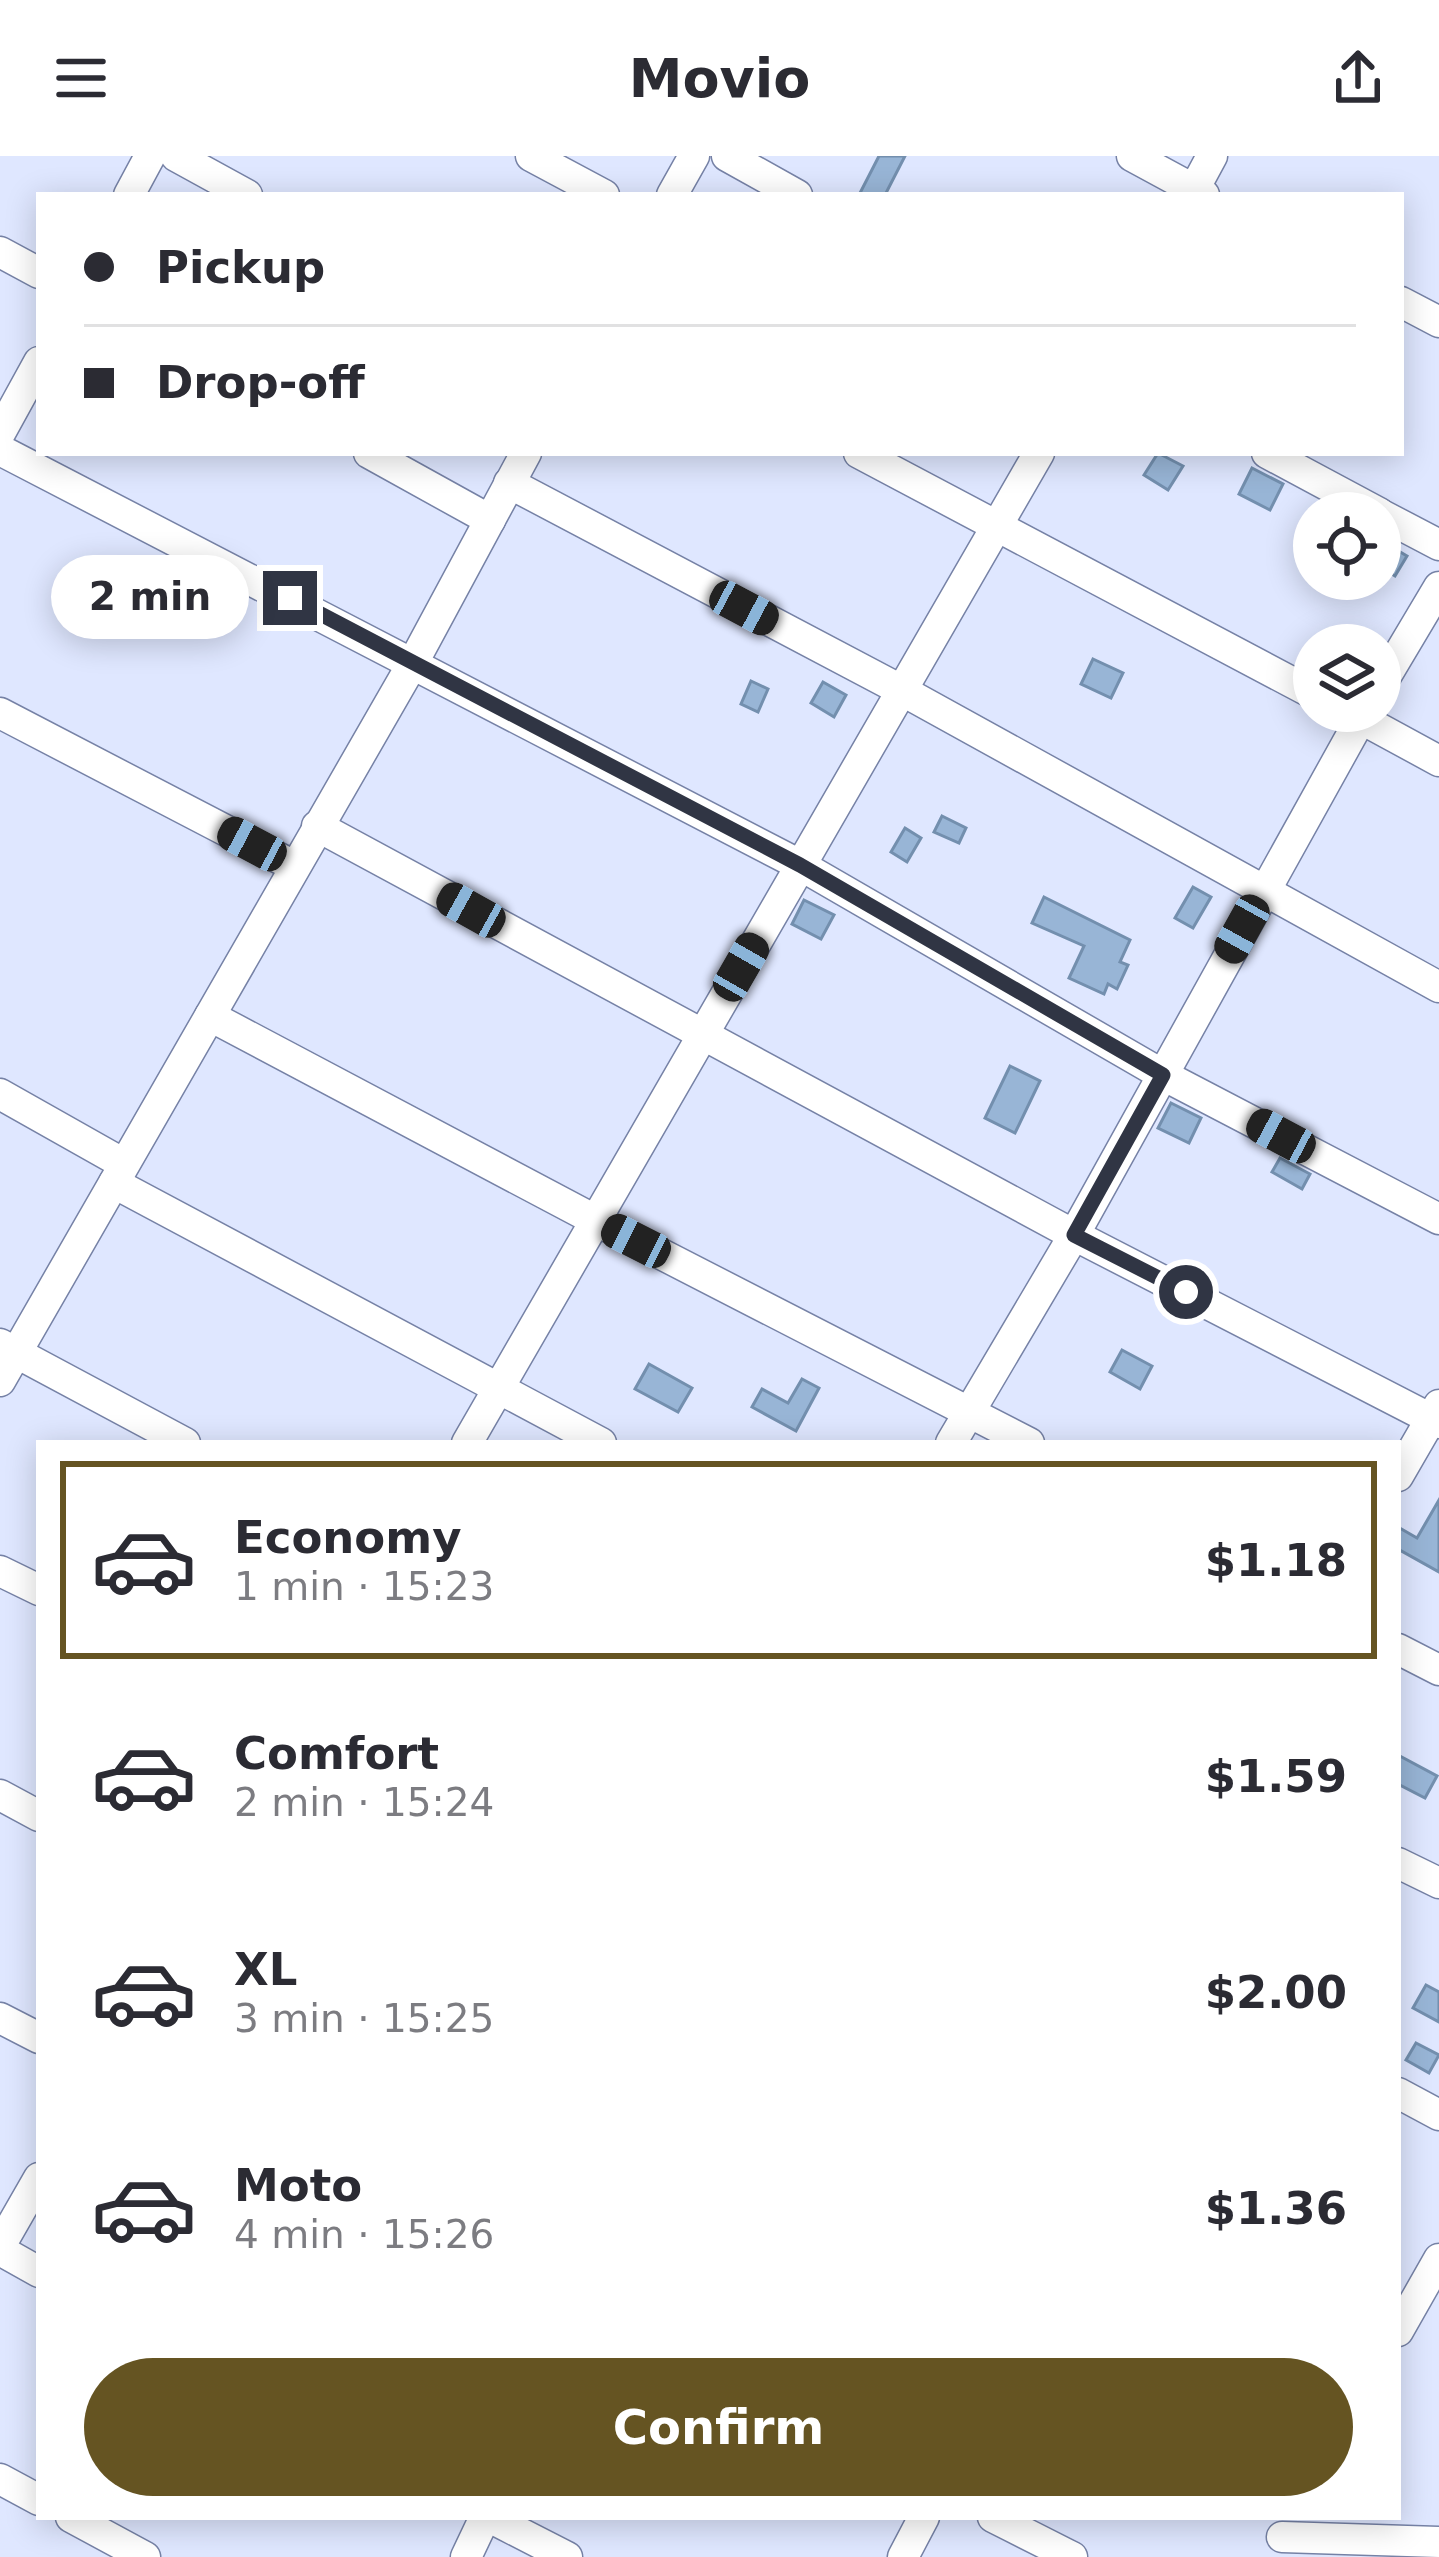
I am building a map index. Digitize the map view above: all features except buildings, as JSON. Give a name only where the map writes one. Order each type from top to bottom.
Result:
[{"type":"street","points":[[131,192],[150,156]]},
{"type":"street","points":[[176,156],[242,192]]},
{"type":"street","points":[[531,156],[598,192]]},
{"type":"street","points":[[674,192],[694,156]]},
{"type":"street","points":[[727,156],[792,192]]},
{"type":"street","points":[[1132,156],[1194,192]]},
{"type":"street","points":[[1196,192],[1213,156]]},
{"type":"street","points":[[0,252],[36,270]]},
{"type":"street","points":[[1404,304],[1439,322]]},
{"type":"street","points":[[0,433],[36,367]]},
{"type":"street","points":[[0,450],[800,865],[1163,1075],[1439,1219]]},
{"type":"street","points":[[374,456],[490,520]]},
{"type":"street","points":[[0,1381],[8,1348],[119,1173],[210,1016],[414,661],[524,456]]},
{"type":"street","points":[[865,456],[1293,683]]},
{"type":"street","points":[[469,1440],[1037,456]]},
{"type":"street","points":[[1273,456],[1340,492]]},
{"type":"street","points":[[509,483],[901,690],[1439,987]]},
{"type":"street","points":[[1401,525],[1439,545]]},
{"type":"street","points":[[1401,651],[1439,587]]},
{"type":"street","points":[[0,713],[294,866]]},
{"type":"street","points":[[953,1440],[1074,1235],[1348,732]]},
{"type":"street","points":[[1389,732],[1439,761]]},
{"type":"street","points":[[317,826],[1074,1235],[1436,1416],[1401,1471]]},
{"type":"street","points":[[210,1016],[1024,1440]]},
{"type":"street","points":[[0,1094],[119,1173],[595,1440]]},
{"type":"street","points":[[8,1348],[179,1440]]},
{"type":"street","points":[[0,1571],[36,1589]]},
{"type":"street","points":[[1401,1651],[1439,1670]]},
{"type":"street","points":[[0,1795],[36,1814]]},
{"type":"street","points":[[1401,1864],[1439,1883]]},
{"type":"street","points":[[0,2018],[36,2036]]},
{"type":"street","points":[[1401,2095],[1439,2115]]},
{"type":"street","points":[[36,2183],[0,2248],[36,2270]]},
{"type":"street","points":[[1401,2319],[1439,2259]]},
{"type":"street","points":[[0,2479],[36,2498]]},
{"type":"street","points":[[77,2520],[146,2557]]},
{"type":"street","points":[[466,2557],[485,2520]]},
{"type":"street","points":[[493,2520],[567,2557]]},
{"type":"street","points":[[903,2557],[923,2520]]},
{"type":"street","points":[[999,2520],[1072,2557]]},
{"type":"street","points":[[1282,2537],[1439,2542]]},
{"type":"route","points":[[290,598],[800,865],[1163,1075],[1074,1235],[1186,1292]]}]
